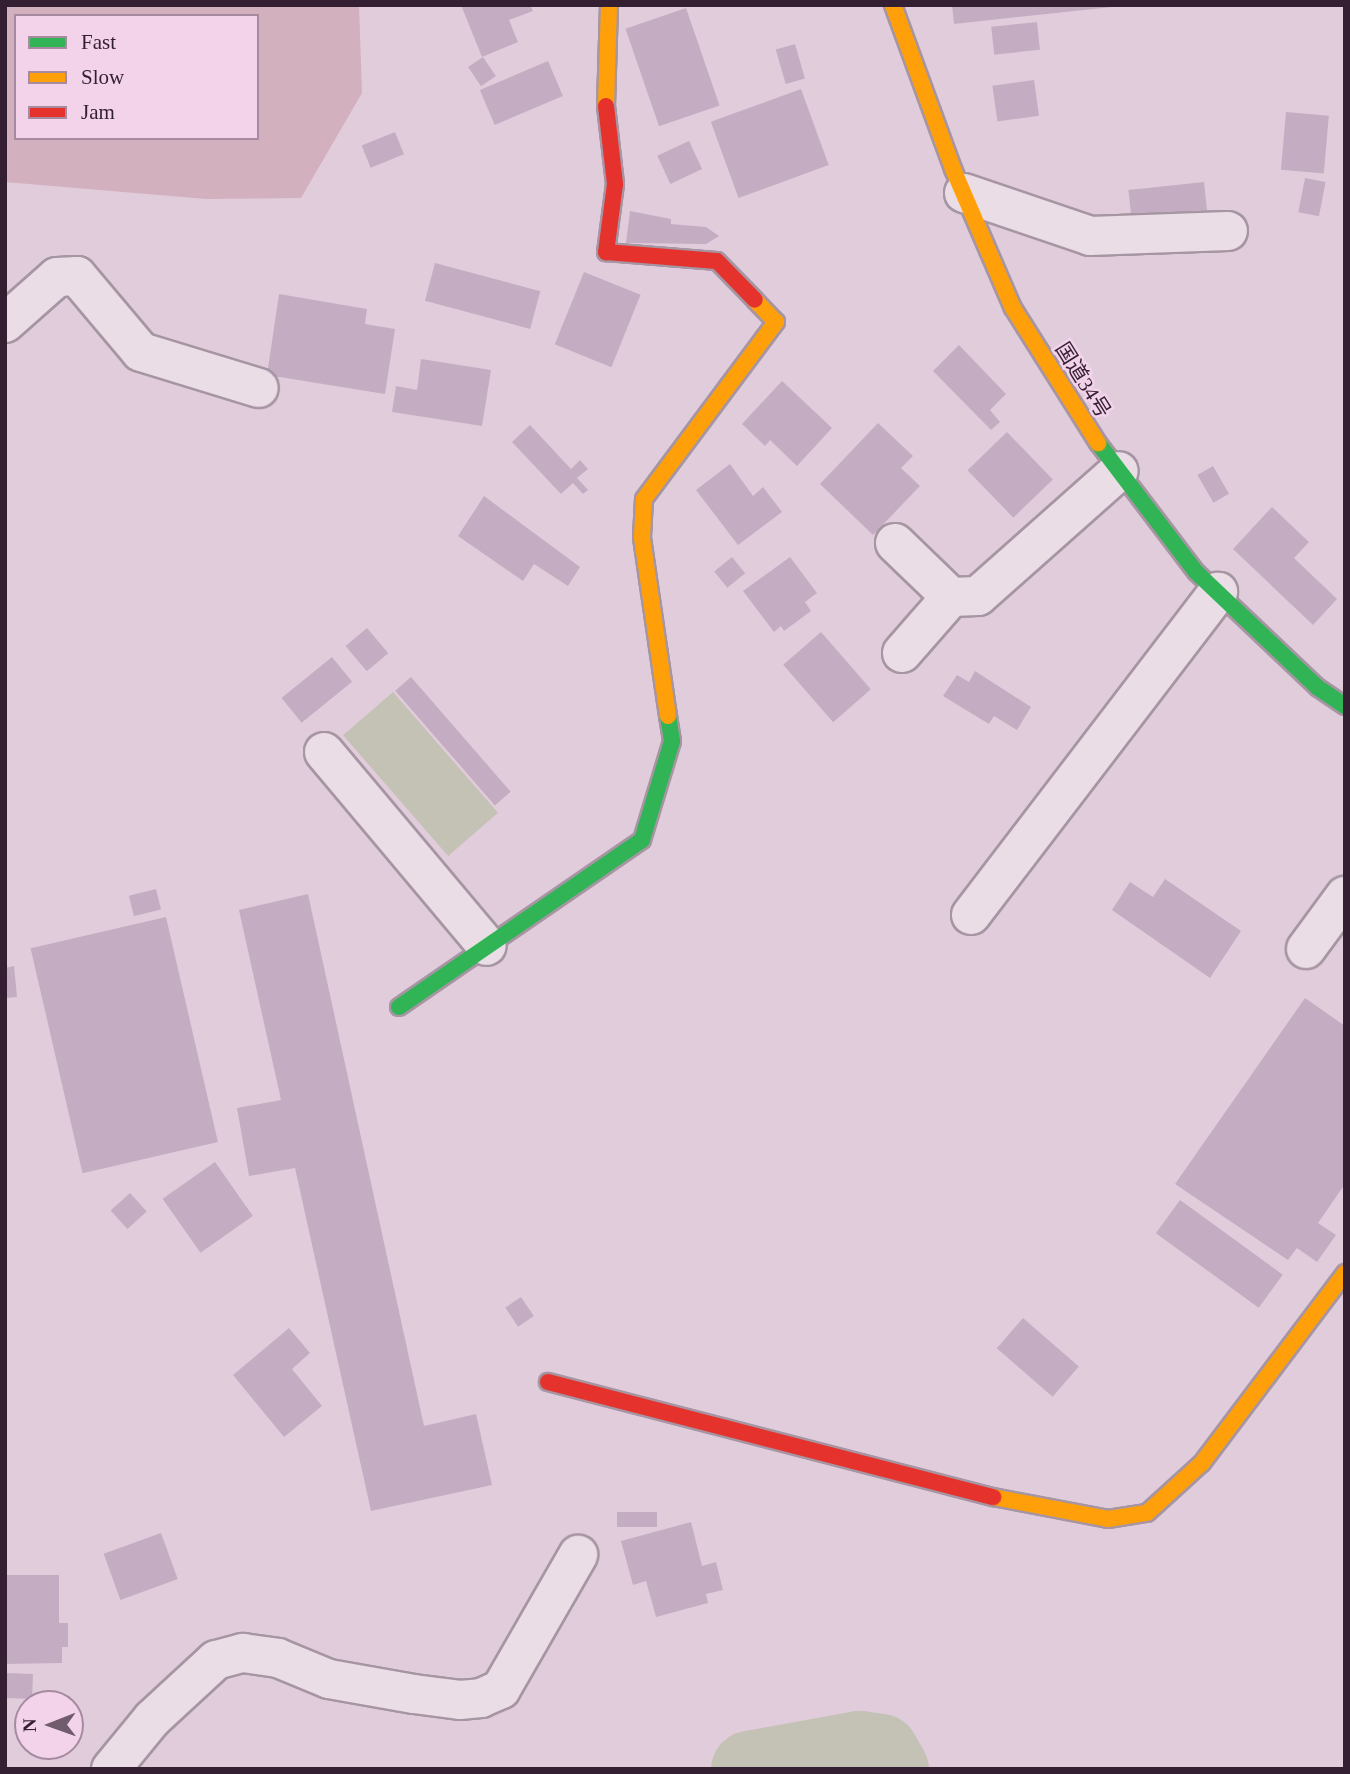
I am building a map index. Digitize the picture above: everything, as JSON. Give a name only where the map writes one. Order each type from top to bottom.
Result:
[{"type":"main road","points":[[399,1007],[642,840],[672,741],[642,537],[644,499],[776,322],[717,261],[606,252],[615,184],[604,93],[609,5]]},
{"type":"main road","name":"国道34号","points":[[893,5],[964,193],[1013,308],[1119,471],[1196,572],[1317,687],[1345,706]]},
{"type":"main road","points":[[548,1382],[994,1497],[1108,1519],[1147,1513],[1202,1463],[1345,1273]]},
{"type":"street","points":[[964,193],[1090,236],[1227,231]]},
{"type":"street","points":[[5,323],[57,277],[76,276],[141,352],[259,388]]},
{"type":"street","points":[[895,543],[951,597],[978,596],[1119,471]]},
{"type":"street","points":[[971,915],[1218,593]]},
{"type":"street","points":[[902,653],[951,597]]},
{"type":"street","points":[[324,752],[487,946]]},
{"type":"street","points":[[1306,949],[1345,896]]},
{"type":"street","points":[[111,1769],[152,1719],[215,1660],[243,1653],[278,1658],[329,1679],[460,1700],[481,1698],[500,1689],[578,1555]]},
{"type":"shaded area","points":[[5,5],[359,5],[362,93],[301,198],[206,199],[5,182]]},
{"type":"shaded area","points":[[393,692],[498,813],[448,856],[343,735]]},
{"type":"building","points":[[461,5],[530,5],[533,11],[509,20],[518,42],[482,57]]},
{"type":"building","points":[[952,5],[1112,5],[1112,7],[954,24]]},
{"type":"building","points":[[686,8],[720,105],[659,126],[625,29]]},
{"type":"building","points":[[1037,22],[1040,50],[994,55],[991,27]]},
{"type":"building","points":[[795,44],[805,79],[786,84],[776,50]]},
{"type":"building","points":[[483,57],[496,76],[481,86],[468,67]]},
{"type":"building","points":[[548,61],[563,96],[495,125],[480,90]]},
{"type":"building","points":[[1034,80],[1039,116],[997,121],[992,86]]},
{"type":"building","points":[[801,89],[829,165],[738,198],[711,122]]},
{"type":"building","points":[[1286,112],[1329,116],[1324,174],[1281,170]]},
{"type":"building","points":[[395,132],[404,154],[371,168],[362,145]]},
{"type":"building","points":[[689,141],[702,169],[670,184],[657,156]]},
{"type":"building","points":[[1305,178],[1326,182],[1319,216],[1298,212]]},
{"type":"building","points":[[1204,182],[1207,213],[1132,221],[1128,190]]},
{"type":"building","points":[[630,211],[671,219],[671,224],[706,227],[719,236],[706,244],[626,243]]},
{"type":"building","points":[[435,263],[540,291],[530,329],[425,301]]},
{"type":"building","points":[[584,272],[641,295],[611,367],[555,344]]},
{"type":"building","points":[[279,294],[367,309],[365,324],[395,329],[385,394],[267,375]]},
{"type":"building","points":[[959,345],[1006,394],[990,410],[1000,422],[991,430],[933,371]]},
{"type":"building","points":[[421,359],[491,370],[482,426],[392,412],[396,386],[417,390]]},
{"type":"building","points":[[782,381],[832,428],[797,466],[770,440],[765,446],[742,424]]},
{"type":"building","points":[[878,423],[913,456],[901,468],[920,486],[873,535],[820,484]]},
{"type":"building","points":[[530,425],[571,469],[580,460],[588,469],[577,478],[588,490],[583,494],[573,483],[561,494],[512,442]]},
{"type":"building","points":[[1007,432],[1053,479],[1013,518],[967,470]]},
{"type":"building","points":[[730,464],[753,496],[763,487],[782,512],[738,545],[696,490]]},
{"type":"building","points":[[1213,466],[1229,494],[1213,503],[1197,475]]},
{"type":"building","points":[[484,496],[580,567],[568,586],[534,564],[523,581],[458,536]]},
{"type":"building","points":[[1272,507],[1309,542],[1294,558],[1337,599],[1313,625],[1233,549]]},
{"type":"building","points":[[732,557],[745,573],[727,588],[714,571]]},
{"type":"building","points":[[790,557],[817,593],[805,602],[811,611],[784,631],[781,626],[774,632],[743,591]]},
{"type":"building","points":[[367,628],[388,653],[367,671],[346,646]]},
{"type":"building","points":[[821,632],[871,689],[833,722],[783,665]]},
{"type":"building","points":[[332,657],[352,682],[302,723],[281,698]]},
{"type":"building","points":[[975,671],[1031,707],[1017,730],[994,716],[989,724],[943,696],[957,675],[969,682]]},
{"type":"building","points":[[411,677],[511,792],[495,805],[395,691]]},
{"type":"building","points":[[1165,879],[1241,931],[1210,978],[1112,910],[1130,882],[1153,897]]},
{"type":"building","points":[[156,889],[161,909],[134,916],[129,896]]},
{"type":"building","points":[[308,894],[424,1426],[476,1414],[492,1485],[371,1511],[295,1168],[249,1176],[237,1108],[281,1100],[239,910]]},
{"type":"building","points":[[166,917],[218,1142],[83,1173],[31,948]]},
{"type":"building","points":[[14,966],[17,997],[5,998],[5,968]]},
{"type":"building","points":[[1305,998],[1345,1026],[1345,1184],[1318,1223],[1336,1235],[1317,1262],[1297,1248],[1288,1260],[1175,1184]]},
{"type":"building","points":[[215,1162],[253,1216],[200,1253],[163,1199]]},
{"type":"building","points":[[130,1193],[147,1212],[127,1229],[111,1210]]},
{"type":"building","points":[[1180,1200],[1283,1275],[1259,1308],[1156,1233]]},
{"type":"building","points":[[521,1297],[534,1316],[518,1327],[505,1308]]},
{"type":"building","points":[[1023,1318],[1079,1367],[1053,1397],[997,1348]]},
{"type":"building","points":[[289,1328],[310,1353],[292,1369],[322,1406],[284,1437],[233,1375]]},
{"type":"building","points":[[617,1512],[657,1512],[657,1527],[617,1527]]},
{"type":"building","points":[[691,1522],[702,1566],[716,1562],[723,1590],[706,1594],[708,1603],[656,1617],[646,1581],[633,1585],[621,1541]]},
{"type":"building","points":[[161,1533],[178,1579],[120,1600],[104,1554]]},
{"type":"building","points":[[5,1575],[59,1575],[59,1623],[68,1623],[68,1647],[62,1647],[62,1663],[5,1664]]},
{"type":"building","points":[[5,1673],[33,1674],[32,1690],[14,1690],[14,1698],[5,1698]]},
{"type":"waterway","points":[[749,1769],[859,1749],[880,1752],[890,1769]]},
{"type":"traffic: fast","points":[[1098,443],[1196,572],[1317,687],[1345,706]]},
{"type":"traffic: fast","points":[[399,1007],[642,840],[672,741],[668,716]]},
{"type":"traffic: slow","points":[[606,106],[609,5]]},
{"type":"traffic: slow","points":[[893,5],[953,169],[1013,308],[1098,443]]},
{"type":"traffic: slow","points":[[668,716],[642,537],[644,499],[776,322],[755,300]]},
{"type":"traffic: slow","points":[[993,1497],[1108,1519],[1147,1513],[1202,1463],[1345,1273]]},
{"type":"traffic: jam","points":[[606,106],[615,184],[606,252],[717,261],[755,300]]},
{"type":"traffic: jam","points":[[548,1382],[993,1497]]}]
